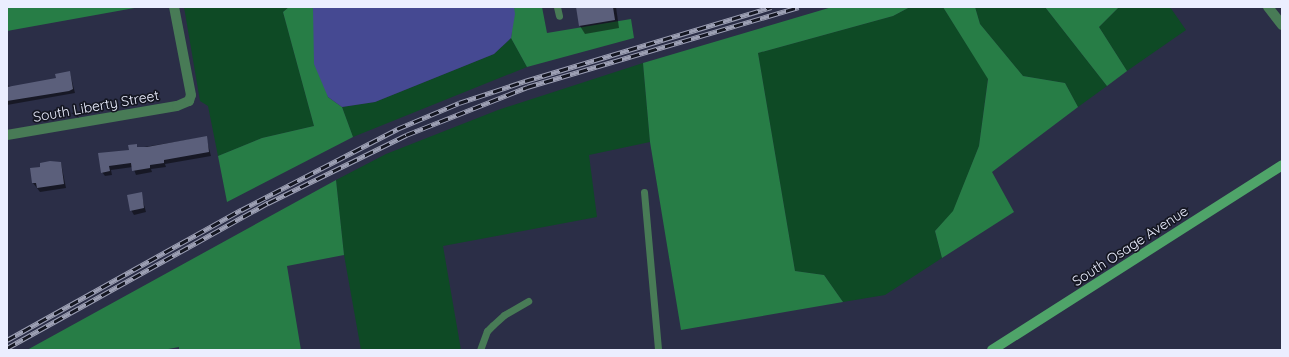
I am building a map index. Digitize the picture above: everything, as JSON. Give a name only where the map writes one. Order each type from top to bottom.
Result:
[{"type":"street","name":"South Liberty Street","points":[[7,135],[177,106],[189,101],[191,95],[174,7]]},
{"type":"street","points":[[1268,7],[1282,25]]},
{"type":"street","name":"South Osage Avenue","points":[[992,350],[1282,165]]},
{"type":"lane","points":[[557,7],[559,16]]},
{"type":"lane","points":[[644,192],[658,350]]},
{"type":"lane","points":[[480,350],[487,331],[504,315],[528,301]]},
{"type":"green space","points":[[7,7],[140,7],[7,31]]},
{"type":"green space","points":[[184,7],[289,7],[283,12],[314,126],[262,138],[218,156],[208,106],[200,101]]},
{"type":"green space","points":[[289,7],[313,7],[328,97],[342,107],[353,137],[227,202],[218,156],[262,138],[314,126],[283,12]]},
{"type":"green space","points":[[514,7],[542,7],[547,33],[631,19],[634,38],[527,67],[511,38]]},
{"type":"green space","points":[[832,7],[910,7],[893,16],[758,53],[795,271],[824,275],[843,302],[681,330],[650,142],[643,63]]},
{"type":"green space","points":[[910,7],[943,7],[988,78],[979,146],[953,212],[935,231],[942,258],[885,295],[843,302],[824,275],[795,271],[758,53],[893,16]]},
{"type":"green space","points":[[943,7],[975,7],[980,24],[1023,76],[1065,83],[1078,107],[992,172],[1014,212],[942,258],[935,231],[953,211],[979,146],[988,79]]},
{"type":"green space","points":[[975,7],[1045,7],[1107,86],[1078,107],[1065,83],[1023,76],[980,24]]},
{"type":"green space","points":[[1045,7],[1119,7],[1099,27],[1127,71],[1107,86]]},
{"type":"green space","points":[[1119,7],[1170,7],[1186,30],[1127,71],[1099,27]]},
{"type":"green space","points":[[511,38],[527,67],[353,137],[342,107],[375,102],[494,54]]},
{"type":"green space","points":[[643,63],[650,142],[589,155],[597,217],[443,246],[461,350],[361,350],[344,255],[336,180],[386,154],[498,110]]},
{"type":"green space","points":[[336,180],[344,255],[287,266],[301,350],[179,350],[179,347],[163,350],[27,350]]},
{"type":"shaded area","points":[[313,7],[514,7],[515,14],[511,38],[494,54],[375,102],[342,107],[328,97],[314,64]]},
{"type":"building","points":[[576,7],[613,7],[615,20],[579,26]]},
{"type":"building","points":[[70,71],[73,89],[69,91],[7,101],[7,87],[56,78],[55,74]]},
{"type":"building","points":[[207,136],[209,152],[164,160],[164,163],[150,165],[150,168],[132,171],[131,163],[109,166],[110,171],[101,173],[98,153],[129,150],[128,145],[137,144],[137,147],[147,147]]},
{"type":"building","points":[[50,161],[61,162],[64,184],[37,188],[36,183],[32,183],[30,168],[40,167],[40,163]]},
{"type":"building","points":[[142,192],[144,208],[130,211],[127,195]]},
{"type":"railway","points":[[7,340],[241,210],[397,129],[459,103],[525,81],[771,7]]},
{"type":"railway","points":[[7,348],[268,203],[406,135],[527,87],[798,7]]}]
